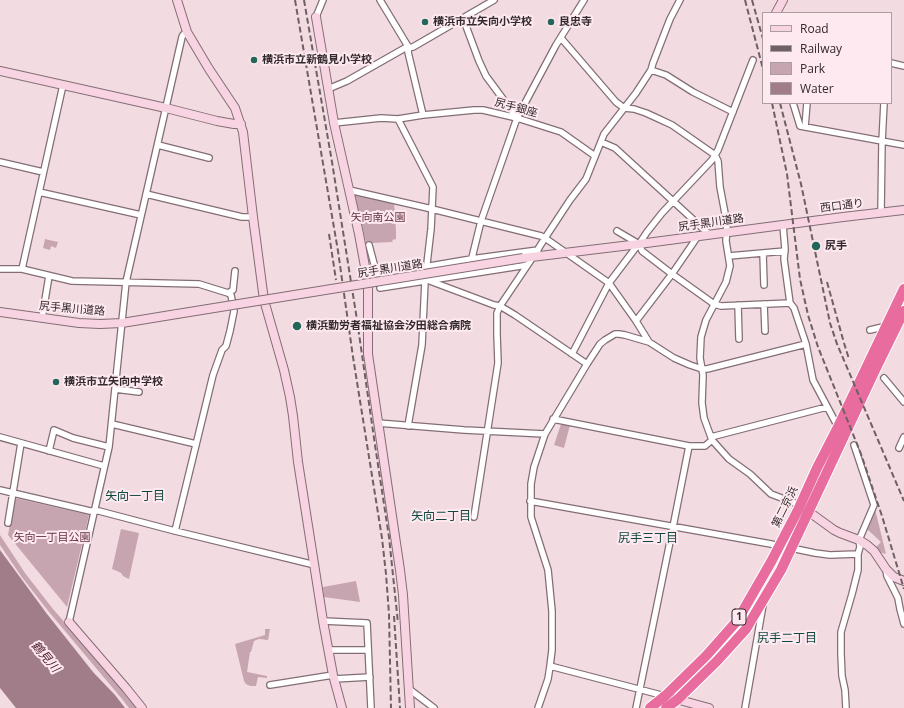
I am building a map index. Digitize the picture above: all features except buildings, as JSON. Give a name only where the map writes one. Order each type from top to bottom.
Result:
[{"type":"highway","name":"第二京浜","points":[[666,708],[677,700],[717,661],[746,629],[781,570],[791,548],[817,468],[904,289]]},
{"type":"highway","name":"第二京浜","points":[[650,708],[665,696],[706,656],[737,621],[756,590],[779,546],[804,508],[901,322],[904,311]]},
{"type":"street","points":[[177,0],[187,32],[235,108],[243,132],[264,300],[284,370],[293,416],[298,462],[323,621],[328,650],[342,708]]},
{"type":"street","points":[[323,0],[316,17],[334,123],[359,234],[368,283],[368,354],[403,595],[410,708]]},
{"type":"street","points":[[380,0],[408,48],[423,115]]},
{"type":"street","points":[[328,89],[347,81],[405,48],[413,47],[494,0]]},
{"type":"street","points":[[468,274],[481,221],[517,118],[556,45],[584,0]]},
{"type":"street","points":[[533,257],[570,200],[586,180],[604,134],[636,93],[651,70],[652,63],[670,19],[680,0]]},
{"type":"street","points":[[777,12],[783,0]]},
{"type":"street","points":[[463,18],[486,76],[517,118]]},
{"type":"street","points":[[142,708],[69,622],[109,447],[126,282],[182,37],[187,32]]},
{"type":"street","points":[[561,38],[616,102],[624,108],[634,109],[658,118],[678,129],[715,155],[718,161],[720,187],[727,224],[726,241],[730,266],[726,282],[706,320],[701,337],[700,358],[703,375],[702,403],[704,418],[711,438],[729,459],[750,474],[771,494],[804,508],[834,530],[859,540],[874,551],[886,569],[894,576],[904,581]]},
{"type":"street","points":[[572,354],[609,283],[662,213],[712,160],[733,112],[753,60]]},
{"type":"street","points":[[892,63],[904,66]]},
{"type":"street","points":[[651,70],[666,75],[693,92],[733,112]]},
{"type":"street","points":[[0,71],[166,108],[217,121],[241,124]]},
{"type":"street","points":[[22,270],[63,85]]},
{"type":"street","points":[[793,104],[800,126],[904,145]]},
{"type":"street","points":[[805,127],[807,104]]},
{"type":"street","points":[[881,212],[884,104]]},
{"type":"street","name":"尻手銀座","points":[[334,123],[382,118],[398,119],[423,115],[483,110],[517,118],[561,132],[595,156]]},
{"type":"street","points":[[398,119],[433,187],[428,281],[422,345],[408,426]]},
{"type":"street","points":[[601,142],[614,148],[710,235]]},
{"type":"street","points":[[158,145],[209,158]]},
{"type":"street","points":[[0,162],[43,172]]},
{"type":"street","points":[[349,190],[432,209],[545,238],[609,283],[649,342]]},
{"type":"street","points":[[39,192],[141,215]]},
{"type":"street","points":[[146,194],[242,217],[253,217]]},
{"type":"street","name":"西口通り","points":[[783,225],[904,210]]},
{"type":"street","points":[[783,225],[785,251],[784,259],[790,302],[794,308],[806,344],[813,380],[838,427]]},
{"type":"street","name":"尻手黒川道路","points":[[0,312],[78,323],[122,323],[368,283],[525,262],[533,257],[783,225]]},
{"type":"street","points":[[617,231],[639,244],[642,251],[714,304],[721,306],[738,306],[790,302]]},
{"type":"street","points":[[636,321],[672,274],[698,236]]},
{"type":"street","points":[[369,245],[377,275],[471,259],[538,250]]},
{"type":"street","points":[[729,256],[785,251]]},
{"type":"street","points":[[763,253],[764,285]]},
{"type":"street","points":[[380,288],[468,274],[525,262]]},
{"type":"street","points":[[474,517],[498,363],[497,313],[525,262]]},
{"type":"street","points":[[0,269],[22,270],[72,281],[199,284],[231,295],[234,311],[232,324],[226,346],[222,350],[213,375],[175,531]]},
{"type":"street","points":[[228,293],[233,290],[235,271]]},
{"type":"street","points":[[42,318],[49,276]]},
{"type":"street","points":[[428,281],[500,306],[587,364]]},
{"type":"street","points":[[764,304],[765,331]]},
{"type":"street","points":[[738,306],[739,340]]},
{"type":"street","points":[[870,330],[887,326]]},
{"type":"street","points":[[538,708],[548,679],[550,666],[552,650],[552,611],[550,578],[531,517],[530,502],[532,473],[545,434],[600,344],[615,334],[625,335],[649,342],[674,358],[690,365],[707,369],[806,344]]},
{"type":"street","points":[[884,378],[904,402]]},
{"type":"street","points":[[116,389],[139,392]]},
{"type":"street","points":[[553,419],[689,446],[704,446],[711,438],[827,408]]},
{"type":"street","points":[[378,423],[464,430],[545,434]]},
{"type":"street","points":[[112,424],[196,444]]},
{"type":"street","points":[[49,451],[54,430],[72,438],[109,447]]},
{"type":"street","points":[[0,437],[104,466]]},
{"type":"street","points":[[899,448],[904,437]]},
{"type":"street","points":[[8,523],[21,443]]},
{"type":"street","points":[[846,708],[845,690],[842,676],[841,637],[843,624],[858,570],[858,554],[860,547],[859,540],[874,505],[854,444]]},
{"type":"street","points":[[636,708],[689,446]]},
{"type":"street","points":[[0,490],[90,511],[99,511],[315,565]]},
{"type":"street","points":[[530,502],[779,546]]},
{"type":"street","points":[[791,548],[830,555],[858,554]]},
{"type":"street","points":[[886,569],[887,576],[898,598],[904,624]]},
{"type":"street","points":[[745,708],[764,599]]},
{"type":"street","points":[[323,621],[367,623],[371,708]]},
{"type":"street","points":[[328,650],[368,650]]},
{"type":"street","points":[[550,666],[709,708]]},
{"type":"street","points":[[270,685],[334,677],[370,677]]},
{"type":"street","points":[[409,689],[434,708]]},
{"type":"green space","name":"矢向南公園","points":[[356,194],[394,202],[396,239],[392,240],[393,242],[366,242],[355,196]]},
{"type":"green space","points":[[45,239],[58,242],[56,248],[51,246],[50,250],[43,248]]},
{"type":"green space","points":[[561,424],[570,425],[564,448],[554,445]]},
{"type":"green space","name":"矢向一丁目公園","points":[[15,498],[89,515],[67,607],[8,535]]},
{"type":"green space","points":[[875,509],[886,554],[879,552],[876,547],[881,542],[867,529]]},
{"type":"green space","points":[[121,529],[139,533],[129,579],[112,569]]},
{"type":"green space","points":[[0,535],[25,573],[53,609],[128,695],[137,708],[129,708],[49,612],[21,576],[0,545]]},
{"type":"green space","points":[[356,581],[360,602],[324,597],[323,587]]},
{"type":"green space","points":[[265,629],[270,629],[268,640],[259,639],[254,641],[250,652],[247,672],[267,676],[267,678],[258,677],[256,686],[250,686],[244,681],[235,644],[265,635]]},
{"type":"water","name":"鶴見川","points":[[0,550],[47,614],[93,672],[125,708],[16,708],[0,688]]},
{"type":"railway","points":[[295,0],[338,251],[353,357],[382,538],[389,614],[391,708]]},
{"type":"railway","points":[[304,0],[357,320],[389,537],[398,623]]},
{"type":"railway","points":[[745,0],[762,65]]},
{"type":"railway","points":[[752,0],[762,35]]},
{"type":"railway","points":[[772,104],[787,174],[800,279],[808,315],[818,347],[861,454],[904,589]]},
{"type":"railway","points":[[780,104],[801,184],[830,323],[837,344],[904,501]]},
{"type":"railway","points":[[329,234],[336,280]]},
{"type":"railway","points":[[827,282],[849,359]]},
{"type":"railway","points":[[394,616],[400,708]]},
{"type":"place","name":"横浜市立矢向小学校","points":[[425,22]]},
{"type":"place","name":"良忠寺","points":[[551,22]]},
{"type":"place","name":"横浜市立新鶴見小学校","points":[[254,60]]},
{"type":"place","name":"尻手","points":[[816,246]]},
{"type":"place","name":"横浜勤労者福祉協会汐田総合病院","points":[[297,326]]},
{"type":"place","name":"横浜市立矢向中学校","points":[[56,382]]},
{"type":"district","name":"矢向一丁目","points":[[135,497]]},
{"type":"district","name":"矢向二丁目","points":[[441,517]]},
{"type":"district","name":"尻手三丁目","points":[[648,539]]},
{"type":"district","name":"尻手二丁目","points":[[787,639]]}]
